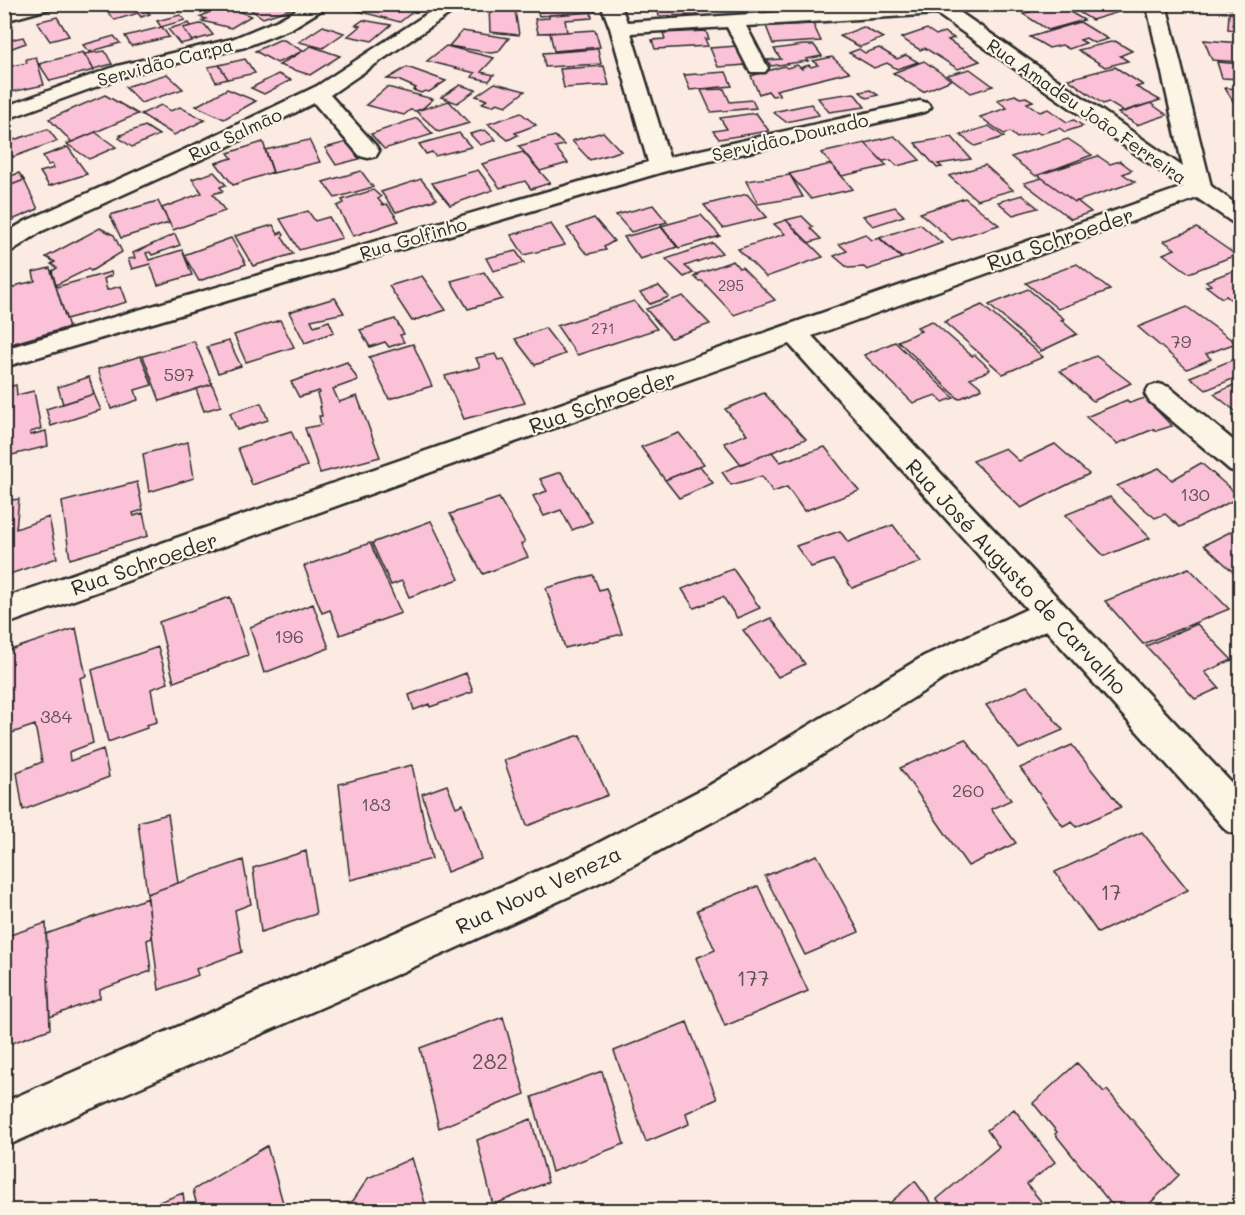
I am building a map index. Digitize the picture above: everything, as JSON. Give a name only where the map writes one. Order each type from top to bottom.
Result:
[{"type":"street","points":[[4,15],[45,4]]},
{"type":"street","name":"Servidão Carpa","points":[[4,114],[124,70],[238,43],[285,24],[322,4]]},
{"type":"street","name":"Rua Salmão","points":[[4,245],[34,226],[205,149],[317,94],[352,74],[455,4]]},
{"type":"street","points":[[610,4],[620,28],[660,166]]},
{"type":"street","points":[[1158,4],[1157,11],[1200,189]]},
{"type":"street","points":[[620,28],[937,6]]},
{"type":"street","name":"Rua Amadeu João Ferreira","points":[[937,6],[1240,217]]},
{"type":"street","points":[[734,21],[758,68]]},
{"type":"street","points":[[317,94],[368,151]]},
{"type":"street","name":"Servidão Dourado","points":[[660,166],[920,107]]},
{"type":"street","name":"Rua Golfinho","points":[[4,358],[660,166]]},
{"type":"street","name":"Rua Schroeder","points":[[4,612],[1200,189]]},
{"type":"street","name":"Rua José Augusto de Carvalho","points":[[794,333],[1240,818]]},
{"type":"street","points":[[1160,394],[1240,462]]},
{"type":"street","name":"Rua Nova Veneza","points":[[4,1125],[593,866],[723,797],[936,666],[1052,613]]},
{"type":"building","points":[[115,4],[140,4],[150,14],[141,17],[138,13],[115,20],[103,8]]},
{"type":"building","points":[[283,4],[290,9],[263,18],[244,5]]},
{"type":"building","points":[[351,4],[420,6],[400,22],[346,8]]},
{"type":"building","points":[[514,4],[519,35],[490,32],[489,5]]},
{"type":"building","points":[[544,4],[593,4],[595,12],[539,16],[537,10],[545,10]]},
{"type":"building","points":[[656,4],[694,4],[697,15],[659,16]]},
{"type":"building","points":[[742,4],[770,4],[780,12],[749,13],[746,5]]},
{"type":"building","points":[[792,4],[819,4],[820,5],[800,10]]},
{"type":"building","points":[[1054,4],[1066,4],[1068,6],[1063,8],[1084,20],[1048,30],[1023,14]]},
{"type":"building","points":[[1074,4],[1111,4],[1122,11],[1092,20],[1075,10],[1081,8]]},
{"type":"building","points":[[1207,4],[1240,4],[1240,10]]},
{"type":"building","points":[[233,6],[244,10],[240,12],[251,16],[231,28],[202,21],[206,19],[200,17],[215,9],[222,11]]},
{"type":"building","points":[[591,12],[592,18],[565,20],[567,32],[538,33],[535,19],[549,18],[549,15]]},
{"type":"building","points":[[1229,13],[1240,15],[1240,31],[1228,29]]},
{"type":"building","points":[[180,15],[185,20],[161,27],[157,21]]},
{"type":"building","points":[[57,17],[69,36],[50,41],[37,22]]},
{"type":"building","points":[[363,20],[391,25],[372,41],[348,36],[360,26],[356,25]]},
{"type":"building","points":[[1080,22],[1108,39],[1094,43],[1086,38],[1080,40],[1086,43],[1069,49],[1062,45],[1049,48],[1030,37]]},
{"type":"building","points":[[189,23],[191,26],[183,28],[192,41],[180,44],[168,29]]},
{"type":"building","points":[[813,24],[821,41],[773,44],[766,26]]},
{"type":"building","points":[[205,25],[213,35],[192,41],[183,28]]},
{"type":"building","points":[[323,26],[344,33],[323,48],[299,42]]},
{"type":"building","points":[[162,27],[169,37],[131,46],[125,36]]},
{"type":"building","points":[[863,27],[883,38],[860,47],[840,36]]},
{"type":"building","points":[[927,29],[936,35],[944,32],[954,38],[948,40],[980,61],[958,69],[925,48],[920,50],[901,38]]},
{"type":"building","points":[[595,30],[600,47],[554,51],[550,33]]},
{"type":"building","points":[[462,31],[509,38],[498,52],[491,53],[449,46]]},
{"type":"building","points":[[706,31],[709,39],[705,39],[708,46],[655,49],[652,40],[665,39],[663,33]]},
{"type":"building","points":[[114,36],[120,43],[89,52],[83,45]]},
{"type":"building","points":[[23,37],[26,43],[4,51],[4,41]]},
{"type":"building","points":[[284,40],[303,51],[277,63],[255,51]]},
{"type":"building","points":[[1204,40],[1240,43],[1240,62],[1212,60]]},
{"type":"building","points":[[1115,41],[1132,51],[1120,56],[1128,61],[1105,67],[1078,50]]},
{"type":"building","points":[[814,45],[822,56],[806,59],[808,61],[771,66],[767,60],[781,59],[774,49]]},
{"type":"building","points":[[311,46],[340,56],[310,75],[279,65]]},
{"type":"building","points":[[446,46],[494,58],[481,72],[494,75],[489,81],[472,77],[475,73],[427,61]]},
{"type":"building","points":[[737,46],[746,65],[718,67],[710,48]]},
{"type":"building","points":[[879,48],[897,59],[906,55],[918,62],[897,69],[887,63],[874,68],[849,53],[859,49],[865,53]]},
{"type":"building","points":[[598,49],[601,64],[545,67],[543,53]]},
{"type":"building","points":[[105,51],[112,64],[94,69],[84,54]]},
{"type":"building","points":[[83,52],[94,70],[50,81],[39,64]]},
{"type":"building","points":[[36,57],[44,85],[11,92],[6,67],[27,63],[26,59]]},
{"type":"building","points":[[832,57],[849,72],[776,90],[780,95],[772,96],[768,91],[759,94],[751,76],[784,66],[787,68],[797,65],[802,69],[809,65],[811,67],[818,65],[813,61]]},
{"type":"building","points":[[245,59],[255,73],[228,79],[219,65]]},
{"type":"building","points":[[924,61],[951,80],[923,92],[893,73]]},
{"type":"building","points":[[1217,62],[1240,64],[1240,79],[1222,78]]},
{"type":"building","points":[[219,65],[228,79],[216,82],[208,67]]},
{"type":"building","points":[[604,66],[609,85],[564,88],[560,69]]},
{"type":"building","points":[[407,67],[446,81],[429,92],[421,93],[413,90],[416,88],[398,80],[387,79]]},
{"type":"building","points":[[1115,67],[1143,85],[1136,87],[1160,100],[1124,112],[1108,102],[1103,104],[1068,79]]},
{"type":"building","points":[[970,69],[993,86],[971,93],[947,75]]},
{"type":"building","points":[[726,72],[732,86],[690,90],[684,75]]},
{"type":"building","points":[[167,74],[183,89],[141,103],[125,87]]},
{"type":"building","points":[[278,74],[291,80],[264,94],[251,88]]},
{"type":"building","points":[[495,83],[525,91],[506,106],[497,103],[492,106],[482,103],[487,100],[476,96]]},
{"type":"building","points":[[460,85],[476,90],[457,103],[441,97]]},
{"type":"building","points":[[387,87],[433,99],[423,108],[416,111],[410,110],[404,115],[366,105]]},
{"type":"building","points":[[1225,88],[1240,89],[1240,106],[1236,106]]},
{"type":"building","points":[[227,89],[256,101],[224,119],[196,106]]},
{"type":"building","points":[[724,89],[730,102],[752,100],[756,108],[711,112],[701,90]]},
{"type":"building","points":[[870,90],[878,95],[867,98],[860,92]]},
{"type":"building","points":[[854,93],[865,107],[829,112],[818,98]]},
{"type":"building","points":[[105,95],[138,114],[72,142],[49,119]]},
{"type":"building","points":[[1015,95],[1033,101],[1027,103],[1040,112],[1048,109],[1067,122],[1074,120],[1083,126],[1065,132],[1059,128],[1017,138],[1010,132],[1004,134],[980,117],[1007,108],[997,100]]},
{"type":"building","points":[[449,101],[469,123],[439,132],[416,111]]},
{"type":"building","points":[[1150,103],[1167,115],[1137,125],[1118,113]]},
{"type":"building","points":[[811,104],[819,115],[786,122],[773,112]]},
{"type":"building","points":[[161,105],[170,111],[180,107],[205,120],[174,135],[141,114]]},
{"type":"building","points":[[521,113],[536,125],[515,133],[518,135],[508,140],[488,124]]},
{"type":"building","points":[[756,113],[769,131],[719,139],[713,131],[727,129],[720,118]]},
{"type":"building","points":[[417,118],[433,134],[384,149],[371,134]]},
{"type":"building","points":[[145,126],[159,135],[132,147],[119,138],[122,136],[120,135]]},
{"type":"building","points":[[989,126],[1004,137],[975,146],[960,135]]},
{"type":"building","points":[[48,129],[57,141],[13,157],[4,145],[4,143]]},
{"type":"building","points":[[485,130],[496,140],[480,145],[470,134]]},
{"type":"building","points":[[95,132],[116,147],[89,159],[67,144]]},
{"type":"building","points":[[603,132],[621,151],[590,160],[572,141]]},
{"type":"building","points":[[459,133],[471,147],[435,156],[432,152],[426,154],[419,144]]},
{"type":"building","points":[[555,136],[564,145],[555,147],[568,163],[540,171],[519,146]]},
{"type":"building","points":[[894,136],[920,160],[897,166],[891,160],[882,161],[865,143]]},
{"type":"building","points":[[952,137],[971,159],[938,164],[942,167],[937,168],[915,143]]},
{"type":"building","points":[[1068,139],[1092,155],[1036,176],[1011,157]]},
{"type":"building","points":[[309,140],[320,162],[273,173],[265,150]]},
{"type":"building","points":[[263,142],[273,172],[233,185],[216,163],[232,158],[228,153]]},
{"type":"building","points":[[347,142],[359,159],[336,165],[325,148]]},
{"type":"building","points":[[865,143],[887,166],[842,176],[821,153]]},
{"type":"building","points":[[68,147],[87,174],[49,186],[40,172],[54,168],[52,164],[48,165],[43,156]]},
{"type":"building","points":[[523,152],[550,183],[531,189],[525,181],[500,188],[482,164]]},
{"type":"building","points":[[1098,156],[1110,164],[1120,161],[1132,170],[1123,174],[1135,182],[1075,202],[1038,175]]},
{"type":"building","points":[[831,164],[853,189],[811,199],[789,174]]},
{"type":"building","points":[[985,165],[1013,190],[977,200],[949,176]]},
{"type":"building","points":[[478,170],[493,190],[450,205],[432,183]]},
{"type":"building","points":[[361,171],[373,187],[335,198],[323,182]]},
{"type":"building","points":[[214,172],[226,185],[220,187],[223,191],[213,194],[225,211],[173,230],[162,208],[202,193],[192,179]]},
{"type":"building","points":[[19,173],[24,180],[4,188],[4,177]]},
{"type":"building","points":[[790,175],[803,197],[758,204],[746,181]]},
{"type":"building","points":[[1042,178],[1091,212],[1071,219],[1024,183]]},
{"type":"building","points":[[421,179],[437,199],[396,212],[381,192]]},
{"type":"building","points":[[24,180],[38,209],[5,223],[4,188]]},
{"type":"building","points":[[373,190],[381,197],[378,199],[383,205],[387,204],[399,221],[353,236],[337,206],[344,203],[342,200]]},
{"type":"building","points":[[747,194],[767,217],[723,228],[704,205]]},
{"type":"building","points":[[1022,195],[1038,208],[1013,215],[998,202]]},
{"type":"building","points":[[965,198],[999,225],[952,240],[920,213]]},
{"type":"building","points":[[158,201],[169,223],[121,238],[110,215]]},
{"type":"building","points":[[653,205],[667,222],[631,232],[616,215]]},
{"type":"building","points":[[895,207],[904,216],[873,226],[863,216]]},
{"type":"building","points":[[308,211],[315,221],[329,217],[342,238],[299,250],[280,219]]},
{"type":"building","points":[[701,215],[720,236],[679,248],[661,226]]},
{"type":"building","points":[[802,216],[821,239],[808,243],[786,220]]},
{"type":"building","points":[[594,218],[614,241],[604,247],[606,250],[588,254],[567,228]]},
{"type":"building","points":[[786,220],[823,257],[766,277],[738,249],[785,234],[774,224]]},
{"type":"building","points":[[551,224],[565,245],[524,255],[511,235]]},
{"type":"building","points":[[920,224],[942,243],[901,258],[879,238]]},
{"type":"building","points":[[273,225],[278,234],[282,232],[284,235],[282,237],[293,254],[253,266],[235,236]]},
{"type":"building","points":[[661,227],[677,247],[640,259],[624,237]]},
{"type":"building","points":[[100,228],[114,235],[122,252],[91,271],[88,269],[56,285],[52,271],[57,268],[51,264],[55,262],[46,257]]},
{"type":"building","points":[[1197,228],[1236,255],[1189,273],[1163,254],[1175,249],[1164,241]]},
{"type":"building","points":[[175,234],[180,245],[152,255],[150,252],[146,253],[149,260],[182,250],[192,275],[158,285],[150,264],[132,269],[128,259],[135,258],[133,253]]},
{"type":"building","points":[[865,234],[872,240],[880,238],[902,258],[867,270],[864,267],[848,268],[834,256],[847,251],[839,244]]},
{"type":"building","points":[[231,238],[246,264],[199,281],[184,255]]},
{"type":"building","points":[[713,243],[722,253],[685,266],[693,273],[684,277],[666,259]]},
{"type":"building","points":[[516,251],[524,263],[493,271],[486,258]]},
{"type":"building","points":[[733,261],[775,300],[734,315],[702,281],[694,277],[698,275],[696,274]]},
{"type":"building","points":[[1077,264],[1110,290],[1058,309],[1026,283]]},
{"type":"building","points":[[50,268],[69,327],[4,346],[4,293],[18,285],[35,281],[33,272]]},
{"type":"building","points":[[1240,268],[1240,304],[1238,305],[1226,296],[1222,298],[1206,286],[1211,285],[1206,281]]},
{"type":"building","points":[[111,272],[112,275],[104,279],[107,290],[121,286],[127,302],[66,319],[56,287]]},
{"type":"building","points":[[484,272],[502,299],[468,309],[451,281]]},
{"type":"building","points":[[422,276],[446,310],[412,321],[389,286]]},
{"type":"building","points":[[659,286],[669,297],[650,304],[640,293]]},
{"type":"building","points":[[1028,289],[1064,319],[1061,320],[1077,334],[1041,351],[989,305]]},
{"type":"building","points":[[683,296],[710,324],[671,338],[646,309]]},
{"type":"building","points":[[335,298],[344,313],[311,320],[314,326],[329,321],[334,332],[305,343],[289,312]]},
{"type":"building","points":[[634,301],[657,329],[577,355],[557,326]]},
{"type":"building","points":[[982,305],[1043,357],[1003,374],[944,322]]},
{"type":"building","points":[[1187,307],[1236,343],[1206,354],[1211,359],[1187,369],[1138,327]]},
{"type":"building","points":[[395,319],[404,334],[400,335],[404,342],[389,347],[385,342],[370,347],[360,330]]},
{"type":"building","points":[[280,320],[294,347],[246,362],[234,335]]},
{"type":"building","points":[[932,321],[990,369],[970,378],[982,388],[959,399],[898,341],[921,331],[917,327]]},
{"type":"building","points":[[545,328],[565,354],[535,365],[515,339]]},
{"type":"building","points":[[194,341],[212,384],[160,401],[143,356]]},
{"type":"building","points":[[229,341],[241,366],[218,373],[207,347]]},
{"type":"building","points":[[895,342],[954,398],[943,402],[936,395],[913,403],[864,355]]},
{"type":"building","points":[[413,344],[432,386],[389,399],[369,357]]},
{"type":"building","points":[[495,354],[498,360],[504,359],[525,403],[464,419],[445,376],[480,367],[476,358]]},
{"type":"building","points":[[141,356],[152,385],[135,390],[138,400],[111,409],[98,369]]},
{"type":"building","points":[[1096,356],[1131,383],[1093,401],[1060,371]]},
{"type":"building","points":[[1232,360],[1240,366],[1240,376],[1206,390],[1190,377]]},
{"type":"building","points":[[347,362],[358,380],[333,389],[339,402],[357,396],[380,457],[320,473],[305,428],[321,425],[319,416],[322,416],[321,407],[317,394],[320,393],[319,391],[299,397],[291,382]]},
{"type":"building","points":[[89,377],[94,394],[63,404],[58,387]]},
{"type":"building","points":[[1240,382],[1240,415],[1214,394]]},
{"type":"building","points":[[212,384],[221,406],[204,411],[196,389]]},
{"type":"building","points":[[16,385],[17,395],[34,391],[41,429],[30,432],[30,435],[46,431],[48,446],[4,457],[4,388]]},
{"type":"building","points":[[764,393],[806,439],[741,464],[724,443],[747,434],[725,409]]},
{"type":"building","points":[[94,394],[101,410],[51,426],[46,409]]},
{"type":"building","points":[[1145,398],[1172,426],[1156,431],[1154,429],[1117,444],[1086,417],[1127,400],[1129,403]]},
{"type":"building","points":[[261,403],[268,420],[237,430],[230,413]]},
{"type":"building","points":[[291,431],[307,466],[252,485],[238,448]]},
{"type":"building","points":[[679,433],[704,464],[665,480],[641,447]]},
{"type":"building","points":[[188,442],[194,478],[149,492],[143,454]]},
{"type":"building","points":[[1055,444],[1089,474],[1021,508],[973,461],[1005,448],[1019,461]]},
{"type":"building","points":[[825,447],[859,491],[804,511],[787,487],[773,492],[762,476],[731,485],[722,472],[772,452],[780,462]]},
{"type":"building","points":[[1201,463],[1240,497],[1180,527],[1165,514],[1155,518],[1117,486],[1159,468],[1172,480]]},
{"type":"building","points":[[700,466],[713,483],[679,498],[665,480]]},
{"type":"building","points":[[561,472],[592,522],[572,530],[561,510],[544,516],[533,496],[547,491],[540,479]]},
{"type":"building","points":[[137,482],[143,510],[133,513],[134,516],[143,513],[148,536],[70,559],[62,502]]},
{"type":"building","points":[[1110,497],[1150,538],[1104,556],[1065,515]]},
{"type":"building","points":[[499,498],[525,542],[521,544],[528,557],[483,574],[450,514]]},
{"type":"building","points":[[19,499],[16,529],[49,517],[57,558],[4,576],[4,501]]},
{"type":"building","points":[[431,521],[459,579],[409,597],[402,581],[391,585],[372,543]]},
{"type":"building","points":[[893,525],[921,562],[852,588],[833,560],[811,567],[796,546],[840,531],[848,542]]},
{"type":"building","points":[[1240,527],[1240,578],[1204,545]]},
{"type":"building","points":[[370,543],[401,613],[340,635],[330,610],[322,613],[304,566]]},
{"type":"building","points":[[1189,568],[1229,609],[1143,644],[1105,601]]},
{"type":"building","points":[[733,569],[760,608],[737,618],[723,597],[694,608],[682,589]]},
{"type":"building","points":[[593,575],[599,590],[606,588],[622,634],[565,648],[546,588]]},
{"type":"building","points":[[230,597],[248,655],[174,682],[159,622]]},
{"type":"building","points":[[313,604],[329,648],[264,673],[250,627]]},
{"type":"building","points":[[771,618],[805,664],[778,677],[743,630]]},
{"type":"building","points":[[1197,624],[1232,660],[1205,672],[1219,688],[1195,699],[1146,646]]},
{"type":"building","points":[[76,628],[86,676],[80,678],[93,743],[69,752],[70,761],[103,749],[109,777],[23,810],[17,772],[42,762],[35,725],[9,734],[4,704],[4,652]]},
{"type":"building","points":[[158,647],[168,683],[151,689],[157,722],[108,742],[92,670]]},
{"type":"building","points":[[466,673],[473,692],[414,710],[409,695]]},
{"type":"building","points":[[1027,686],[1063,730],[1019,749],[986,705]]},
{"type":"building","points":[[580,735],[608,795],[527,826],[504,760]]},
{"type":"building","points":[[965,739],[1011,800],[991,809],[1016,843],[968,866],[900,768]]},
{"type":"building","points":[[1072,745],[1121,807],[1076,827],[1072,821],[1063,826],[1020,768]]},
{"type":"building","points":[[412,765],[432,859],[350,880],[339,784]]},
{"type":"building","points":[[447,785],[456,807],[463,804],[481,859],[447,872],[422,794]]},
{"type":"building","points":[[168,814],[178,883],[147,894],[138,822]]},
{"type":"building","points":[[1142,832],[1188,890],[1098,933],[1055,872]]},
{"type":"building","points":[[306,851],[316,914],[261,932],[253,868]]},
{"type":"building","points":[[817,855],[859,932],[805,955],[765,876]]},
{"type":"building","points":[[243,860],[251,904],[235,910],[242,952],[196,969],[198,975],[159,990],[147,894]]},
{"type":"building","points":[[758,886],[808,991],[725,1026],[696,958],[715,950],[697,910]]},
{"type":"building","points":[[148,898],[152,938],[147,940],[151,971],[100,990],[100,998],[50,1017],[46,934]]},
{"type":"building","points":[[46,923],[50,1029],[4,1046],[4,937]]},
{"type":"building","points":[[503,1017],[525,1094],[439,1128],[420,1048]]},
{"type":"building","points":[[687,1022],[717,1099],[686,1113],[689,1124],[646,1142],[614,1051]]},
{"type":"building","points":[[1077,1063],[1104,1092],[1107,1090],[1179,1175],[1143,1210],[1116,1210],[1033,1103]]},
{"type":"building","points":[[602,1071],[624,1144],[552,1172],[532,1097]]},
{"type":"building","points":[[1014,1109],[1055,1162],[1027,1184],[1048,1210],[945,1210],[937,1199],[999,1147],[987,1130]]},
{"type":"building","points":[[531,1119],[548,1182],[493,1205],[477,1140]]},
{"type":"building","points":[[267,1146],[285,1210],[198,1210],[193,1190]]},
{"type":"building","points":[[412,1158],[427,1210],[334,1210],[353,1201],[368,1178]]},
{"type":"building","points":[[915,1181],[936,1210],[886,1210],[884,1208]]},
{"type":"building","points":[[183,1193],[185,1210],[138,1210]]}]
